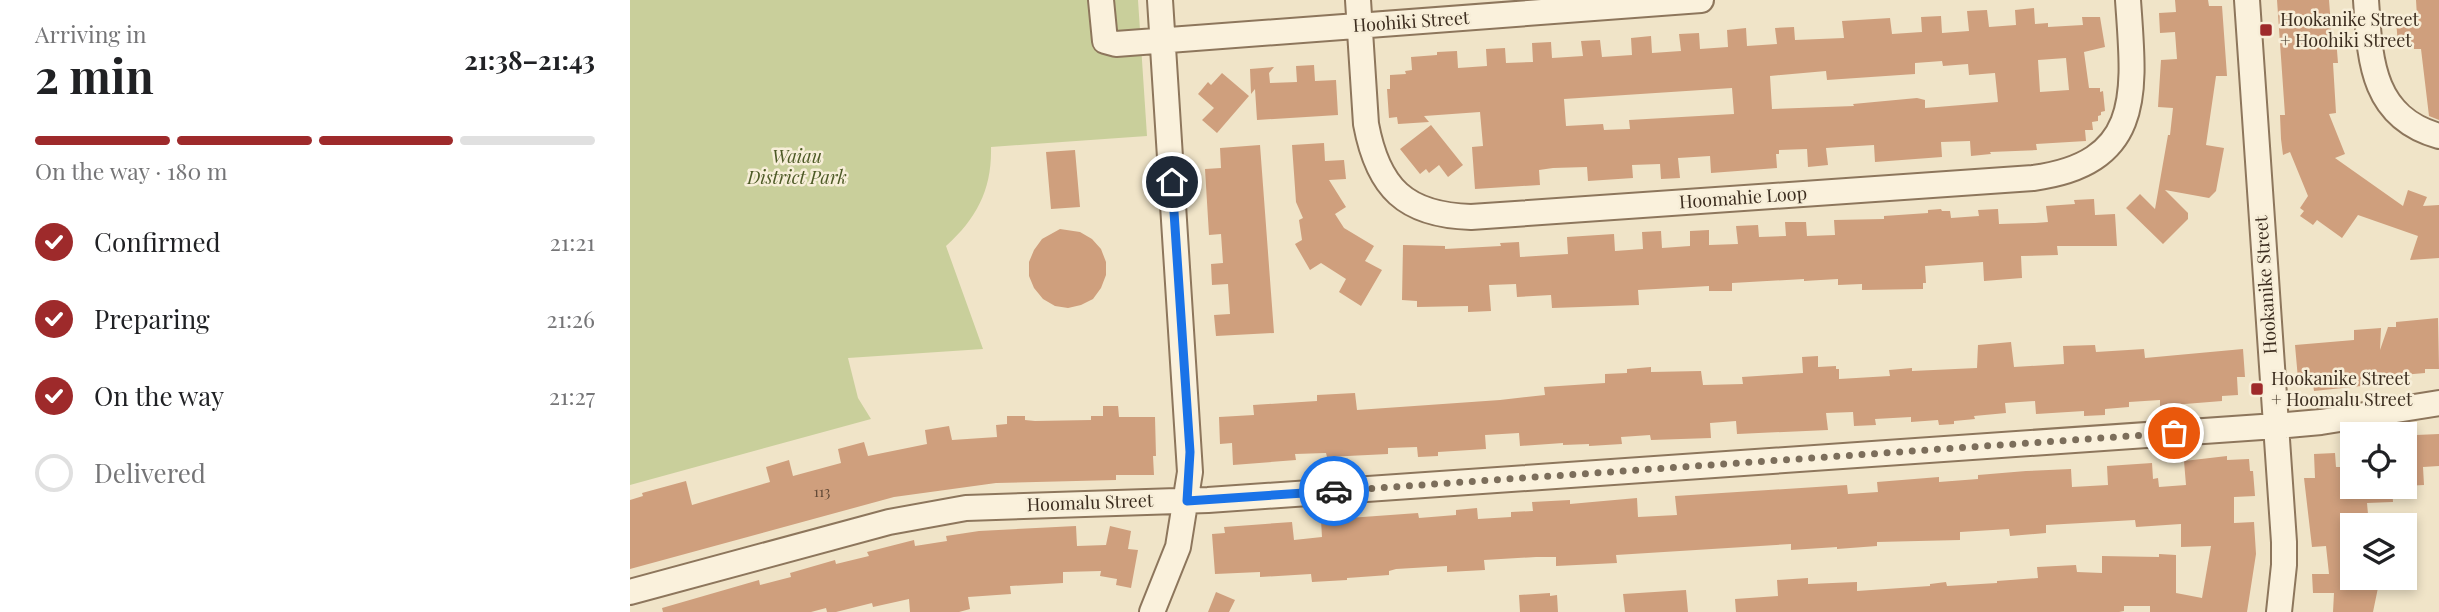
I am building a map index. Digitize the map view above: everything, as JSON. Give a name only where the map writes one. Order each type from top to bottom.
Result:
[{"type":"street","name":"Hoohiki Street","points":[[1101,0],[1104,34],[1108,44],[1360,26],[1552,6],[1701,0]]},
{"type":"street","points":[[1152,612],[1178,547],[1187,501],[1190,452],[1160,0]]},
{"type":"street","name":"Hoomahie Loop","points":[[1358,0],[1366,124],[1382,176],[1408,202],[1440,214],[1471,216],[2033,178],[2074,170],[2087,163],[2109,144],[2126,116],[2133,72],[2128,0]]},
{"type":"street","name":"Hookanike Street","points":[[2247,0],[2284,565],[2279,612]]},
{"type":"street","points":[[2366,0],[2373,69],[2383,96],[2406,121],[2439,136]]},
{"type":"street","name":"Hoomalu Street","points":[[630,592],[889,522],[928,514],[996,506],[1187,501],[2276,426],[2321,422],[2439,403]]},
{"type":"green space","name":"Waiau District Park","points":[[630,0],[1138,0],[1147,136],[991,147],[989,176],[981,202],[966,225],[946,246],[983,349],[848,358],[858,398],[871,419],[630,485]]},
{"type":"building","points":[[2175,0],[2208,0],[2209,6],[2222,6],[2227,76],[2216,76],[2206,145],[2224,148],[2216,191],[2209,198],[2165,190],[2188,213],[2188,219],[2163,244],[2126,208],[2140,194],[2155,209],[2173,108],[2158,107],[2161,60],[2177,59],[2175,32],[2160,33],[2159,13],[2176,12]]},
{"type":"building","points":[[2277,0],[2329,0],[2332,39],[2336,38],[2338,63],[2333,63],[2336,113],[2329,114],[2345,154],[2335,158],[2403,206],[2408,190],[2427,197],[2423,206],[2439,205],[2439,258],[2410,260],[2418,236],[2358,215],[2342,238],[2317,220],[2313,225],[2300,216],[2304,211],[2300,208],[2308,196],[2290,152],[2283,155],[2281,139],[2280,115],[2285,115]]},
{"type":"building","points":[[2416,0],[2439,0],[2439,120],[2429,116],[2421,49],[2414,49],[2414,45],[2398,46],[2396,19],[2417,17]]},
{"type":"building","points":[[2034,8],[2035,24],[2048,23],[2048,27],[2083,25],[2082,17],[2100,17],[2105,47],[2084,52],[2089,88],[2100,88],[2100,92],[2103,91],[2105,111],[2098,116],[2098,121],[2092,122],[2093,130],[2085,130],[2086,141],[2036,144],[2037,150],[1990,152],[1991,154],[1971,156],[1970,141],[1941,142],[1942,157],[1875,162],[1874,145],[1826,148],[1828,165],[1808,167],[1807,149],[1779,150],[1779,154],[1776,154],[1777,168],[1711,173],[1710,156],[1678,158],[1680,178],[1661,179],[1660,164],[1632,165],[1633,178],[1588,181],[1587,167],[1553,168],[1539,170],[1540,185],[1475,189],[1472,147],[1483,146],[1480,112],[1424,116],[1429,122],[1398,124],[1397,117],[1389,118],[1387,89],[1390,89],[1390,75],[1406,74],[1405,71],[1412,70],[1411,57],[1437,55],[1437,52],[1457,51],[1458,68],[1487,66],[1486,49],[1505,48],[1506,63],[1533,62],[1532,43],[1551,42],[1552,58],[1583,56],[1581,41],[1600,40],[1602,57],[1632,55],[1631,38],[1651,36],[1652,53],[1681,51],[1679,34],[1699,33],[1700,49],[1728,47],[1727,30],[1746,28],[1747,46],[1777,44],[1775,28],[1794,27],[1795,40],[1844,38],[1842,21],[1890,18],[1892,34],[1922,32],[1921,17],[1941,16],[1942,33],[1969,31],[1967,11],[1987,10],[1989,27],[2016,25],[2015,10]],"holes":[[[2066,58],[2069,90],[2040,92],[2038,60]],[[1942,61],[1943,66],[1968,64],[1969,75],[1995,73],[1998,102],[1925,108],[1925,100],[1917,98],[1853,104],[1854,106],[1772,109],[1770,76],[1826,71],[1827,80],[1915,74],[1915,63]],[[1732,88],[1734,114],[1629,120],[1630,129],[1604,130],[1603,124],[1566,126],[1564,99]]]},
{"type":"building","points":[[1314,65],[1315,81],[1336,80],[1338,115],[1257,120],[1255,89],[1251,94],[1250,69],[1274,67],[1269,73],[1270,83],[1297,82],[1296,66]]},
{"type":"building","points":[[1222,73],[1249,96],[1217,133],[1202,120],[1214,108],[1198,94],[1208,82],[1211,85]]},
{"type":"building","points":[[1431,125],[1463,165],[1448,177],[1439,165],[1429,173],[1426,169],[1420,174],[1400,149]]},
{"type":"building","points":[[1324,143],[1325,161],[1344,160],[1346,179],[1329,180],[1346,207],[1335,214],[1344,228],[1374,246],[1365,261],[1382,270],[1361,306],[1339,292],[1346,279],[1321,263],[1310,270],[1295,244],[1302,240],[1299,220],[1303,218],[1296,202],[1292,145]]},
{"type":"building","points":[[1260,145],[1274,333],[1216,336],[1214,315],[1230,314],[1228,284],[1212,285],[1211,264],[1223,263],[1221,234],[1209,235],[1205,169],[1221,168],[1220,148]]},
{"type":"building","points":[[1075,150],[1080,207],[1051,209],[1046,152]]},
{"type":"building","points":[[2094,199],[2095,215],[2115,214],[2117,246],[2057,246],[2058,255],[2021,256],[2022,278],[1984,281],[1983,262],[1925,266],[1926,283],[1923,283],[1923,289],[1862,290],[1862,284],[1838,285],[1838,279],[1804,279],[1732,283],[1732,291],[1709,291],[1709,286],[1638,290],[1639,305],[1552,308],[1551,295],[1517,297],[1516,284],[1489,285],[1491,311],[1468,312],[1468,306],[1417,307],[1417,301],[1402,300],[1403,245],[1445,246],[1445,249],[1501,246],[1500,243],[1519,242],[1520,257],[1568,254],[1567,237],[1614,234],[1615,251],[1643,249],[1642,232],[1661,231],[1662,248],[1690,246],[1690,231],[1709,230],[1709,245],[1738,244],[1736,226],[1758,225],[1759,237],[1786,236],[1785,222],[1806,222],[1807,236],[1835,235],[1834,220],[1884,219],[1884,216],[1928,213],[1928,210],[1941,209],[1950,211],[1951,218],[1979,216],[1978,210],[1998,209],[1999,224],[2035,223],[2048,222],[2046,206],[2075,204],[2074,200]]},
{"type":"building","points":[[1060,229],[1080,232],[1092,239],[1101,249],[1106,262],[1106,275],[1093,299],[1068,308],[1055,306],[1043,299],[1029,276],[1029,262],[1034,250],[1042,239]]},
{"type":"building","points":[[2438,318],[2439,369],[2425,369],[2425,373],[2379,377],[2380,384],[2314,391],[2312,378],[2298,379],[2295,345],[2354,340],[2354,330],[2381,328],[2380,350],[2388,327],[2396,327],[2396,322]]},
{"type":"building","points":[[2011,342],[2014,367],[2064,364],[2063,346],[2095,345],[2096,352],[2144,349],[2145,358],[2243,349],[2245,377],[2237,377],[2238,395],[2222,396],[2222,401],[2160,406],[2160,400],[2129,402],[2129,407],[2105,409],[2105,415],[2084,416],[2084,411],[2036,414],[2035,401],[2005,403],[2006,413],[1974,416],[1975,419],[1954,421],[1954,424],[1939,425],[1938,420],[1911,422],[1911,417],[1875,419],[1876,425],[1854,426],[1853,412],[1826,413],[1828,430],[1737,434],[1736,421],[1710,423],[1711,438],[1651,440],[1650,435],[1621,437],[1622,444],[1589,446],[1563,443],[1520,446],[1519,433],[1485,435],[1486,449],[1438,452],[1438,456],[1418,457],[1417,447],[1388,448],[1388,454],[1327,457],[1326,453],[1295,454],[1296,460],[1233,465],[1232,443],[1220,444],[1219,417],[1254,415],[1253,405],[1317,401],[1317,395],[1355,393],[1357,410],[1500,400],[1545,395],[1544,387],[1605,383],[1605,374],[1627,373],[1627,369],[1651,367],[1651,372],[1701,371],[1703,385],[1743,384],[1742,377],[1803,373],[1802,357],[1818,356],[1818,367],[1836,366],[1836,369],[1839,369],[1839,379],[1890,376],[1889,370],[1977,368],[1978,345]]},
{"type":"building","points":[[1103,406],[1118,406],[1119,417],[1155,417],[1154,475],[1116,475],[1116,480],[996,483],[894,497],[630,569],[630,500],[643,496],[642,493],[686,481],[692,505],[770,482],[766,467],[789,460],[793,476],[841,463],[838,449],[864,442],[868,456],[927,444],[925,430],[949,426],[952,440],[997,437],[996,425],[1007,424],[1007,416],[1025,416],[1025,420],[1035,421],[1091,420],[1091,416],[1103,416]]},
{"type":"building","points":[[2439,434],[2439,466],[2423,467],[2424,485],[2417,485],[2417,435]]},
{"type":"building","points":[[2335,453],[2336,467],[2340,467],[2340,499],[2393,499],[2393,502],[2367,503],[2368,513],[2340,513],[2340,590],[2378,590],[2373,612],[2333,612],[2334,593],[2313,593],[2312,574],[2329,574],[2326,546],[2312,547],[2304,478],[2315,478],[2314,454]]},
{"type":"building","points":[[2227,456],[2227,460],[2249,459],[2250,471],[2253,471],[2255,496],[2234,497],[2234,523],[2254,522],[2256,554],[2247,612],[2150,612],[2150,606],[2124,606],[2124,611],[2119,612],[1736,612],[1735,599],[1778,596],[1777,580],[1808,578],[1808,584],[1857,582],[1857,591],[1930,586],[1946,582],[1947,586],[1997,583],[2038,578],[2037,567],[2076,565],[2077,572],[2102,573],[2102,556],[2159,557],[2159,554],[2176,555],[2176,593],[2202,598],[2211,546],[2181,547],[2181,524],[2136,527],[2135,520],[2046,525],[2046,533],[2010,536],[2009,529],[1960,532],[1960,540],[1877,542],[1877,546],[1837,549],[1791,550],[1791,544],[1616,555],[1617,563],[1556,566],[1556,557],[1484,560],[1485,570],[1447,572],[1447,566],[1396,569],[1389,571],[1389,575],[1347,580],[1312,582],[1311,574],[1260,577],[1260,572],[1215,574],[1212,534],[1225,533],[1224,527],[1292,522],[1294,540],[1322,537],[1321,520],[1418,513],[1419,518],[1456,515],[1456,510],[1477,508],[1478,519],[1511,517],[1511,512],[1533,511],[1532,502],[1570,500],[1570,504],[1637,498],[1638,517],[1677,515],[1675,496],[1847,485],[1848,494],[1878,492],[1877,482],[1939,477],[1939,482],[1978,479],[1978,475],[2071,469],[2072,487],[2108,485],[2107,466],[2152,463],[2153,479],[2158,478],[2159,487],[2186,485],[2184,461]]},
{"type":"building","points":[[1076,526],[1077,546],[1106,545],[1110,526],[1131,531],[1128,549],[1138,550],[1131,588],[1116,585],[1117,579],[1100,576],[1101,571],[1063,572],[1063,583],[1010,586],[1011,594],[968,597],[970,609],[959,612],[910,612],[909,599],[873,607],[872,603],[836,612],[827,612],[826,608],[811,612],[663,612],[662,608],[759,580],[760,585],[791,577],[790,573],[835,560],[836,564],[869,556],[867,552],[914,540],[915,546],[947,541],[946,536],[979,531]]},
{"type":"building","points":[[1686,590],[1688,612],[1625,612],[1623,594]]},
{"type":"building","points":[[1216,592],[1235,600],[1229,612],[1208,612]]},
{"type":"building","points":[[1550,593],[1550,596],[1557,595],[1558,612],[1520,612],[1519,595]]},
{"type":"way so far","points":[[1334,491],[2174,433]]},
{"type":"place","name":"Hookanike Street + Hoohiki Street","points":[[2266,30]]},
{"type":"place","name":"Hookanike Street + Hoomalu Street","points":[[2257,389]]},
{"type":"route","points":[[1172,182],[1190,452],[1187,501],[1334,491]]}]
